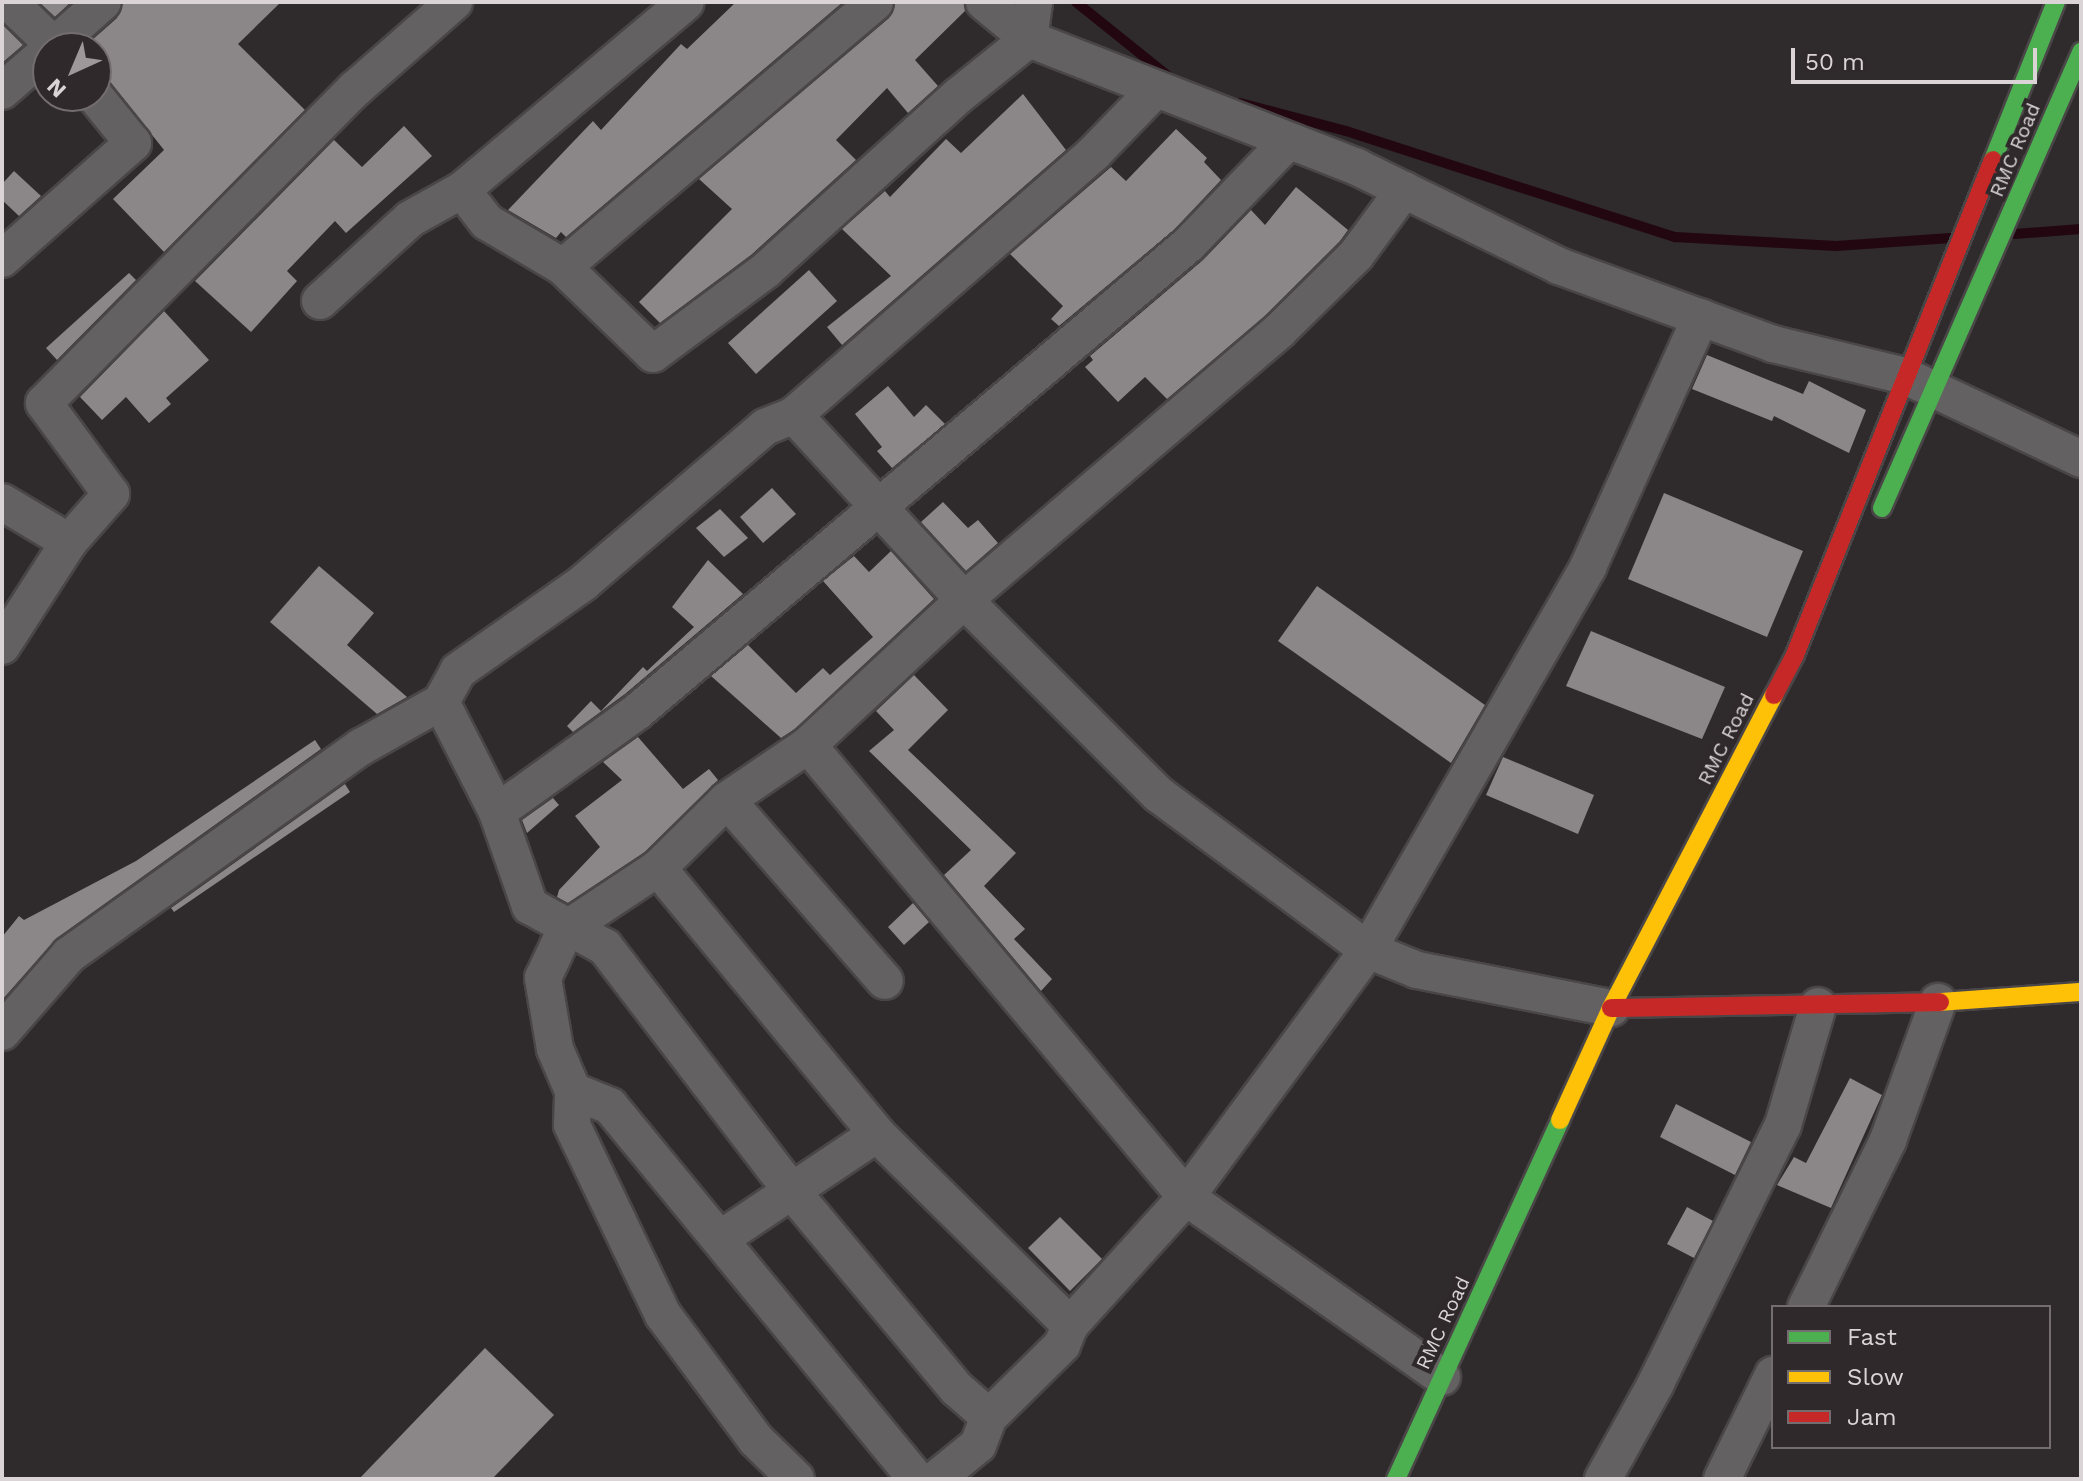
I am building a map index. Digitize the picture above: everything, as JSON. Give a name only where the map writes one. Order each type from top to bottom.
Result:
[{"type":"street","points":[[9,2],[37,32]]},
{"type":"street","points":[[70,32],[103,2]]},
{"type":"street","points":[[2,646],[69,542],[111,494],[44,403],[355,89],[454,2]]},
{"type":"street","points":[[320,301],[410,219],[462,190],[686,2]]},
{"type":"street","points":[[563,267],[875,2]]},
{"type":"street","points":[[984,2],[1029,39],[1404,190],[1559,266],[1773,344],[1921,382],[2074,448]]},
{"type":"street","points":[[462,190],[487,222],[563,267],[653,354],[766,270],[958,96],[1029,39],[1034,2]]},
{"type":"street","name":"RMC Road","points":[[1871,532],[1921,382],[1952,259],[2056,2]]},
{"type":"street","name":"RMC Road","points":[[1396,1479],[1442,1377],[1625,1013],[1921,382],[1994,257],[2081,52]]},
{"type":"street","points":[[2,91],[32,65]]},
{"type":"street","points":[[2,1032],[69,955],[361,747],[441,702],[458,671],[583,583],[765,427],[794,415],[1094,153],[1154,91]]},
{"type":"street","points":[[2,259],[133,143],[108,112]]},
{"type":"street","points":[[497,812],[638,711],[876,506],[1189,244],[1288,141]]},
{"type":"street","points":[[796,1479],[756,1440],[663,1315],[572,1125],[573,1091],[555,1049],[543,978],[566,929],[658,868],[727,800],[808,745],[964,600],[1279,331],[1356,255],[1404,190]]},
{"type":"street","points":[[936,1479],[978,1445],[989,1417],[1062,1345],[1070,1325],[1186,1197],[1368,950],[1588,567],[1701,317]]},
{"type":"street","points":[[794,415],[964,600],[1158,794],[1368,950],[1417,970],[1625,1013],[1938,1002],[2081,992]]},
{"type":"street","points":[[2,502],[69,542]]},
{"type":"street","name":"RMC Road","points":[[1677,925],[1831,619]]},
{"type":"street","points":[[441,702],[497,812],[530,906],[566,929],[605,947],[791,1190],[957,1389],[989,1417]]},
{"type":"street","points":[[808,745],[1186,1197],[1442,1377]]},
{"type":"street","points":[[727,800],[885,981]]},
{"type":"street","points":[[658,868],[877,1134],[1070,1325]]},
{"type":"street","name":"RMC Road","points":[[1625,1013],[1649,980]]},
{"type":"street","points":[[1807,1305],[1888,1140],[1938,1002]]},
{"type":"street","points":[[1603,1479],[1655,1385],[1783,1125],[1818,1006]]},
{"type":"street","points":[[573,1091],[610,1106],[916,1479]]},
{"type":"street","name":"RMC Road","points":[[1414,1479],[1588,1108]]},
{"type":"street","points":[[720,1239],[877,1134]]},
{"type":"street","points":[[1722,1479],[1771,1379]]},
{"type":"building","points":[[39,2],[71,2],[55,17]]},
{"type":"building","points":[[123,2],[281,2],[238,44],[305,110],[164,252],[113,199],[164,150],[112,84],[112,32],[101,32],[117,18]]},
{"type":"building","points":[[736,2],[843,2],[566,237],[561,232],[556,238],[508,210],[593,121],[601,130],[681,44],[687,49]]},
{"type":"building","points":[[895,2],[964,2],[965,11],[915,60],[938,86],[908,113],[887,88],[836,140],[856,160],[751,255],[660,323],[639,302],[732,209],[699,179],[889,18]]},
{"type":"building","points":[[4,26],[23,45],[2,63],[2,28]]},
{"type":"building","points":[[1023,94],[1066,150],[842,345],[827,327],[891,276],[842,229],[885,191],[890,197],[946,139],[961,153]]},
{"type":"building","points":[[404,126],[432,156],[346,233],[335,221],[287,271],[297,281],[251,332],[195,281],[334,140],[362,167]]},
{"type":"building","points":[[1176,129],[1207,158],[1204,162],[1221,180],[1175,229],[1059,326],[1051,319],[1063,306],[1010,254],[1111,167],[1126,181]]},
{"type":"building","points":[[14,171],[41,196],[19,216],[2,200],[2,184]]},
{"type":"building","points":[[1296,187],[1348,230],[1340,241],[1265,316],[1167,399],[1145,377],[1118,402],[1085,367],[1093,360],[1090,356],[1203,260],[1251,210],[1265,225]]},
{"type":"building","points":[[809,270],[837,301],[756,374],[728,343]]},
{"type":"building","points":[[129,273],[136,280],[57,360],[46,348]]},
{"type":"building","points":[[164,311],[209,360],[166,398],[171,404],[149,423],[126,397],[102,420],[80,397]]},
{"type":"building","points":[[1707,355],[1803,394],[1809,381],[1866,410],[1849,453],[1774,416],[1772,421],[1692,389]]},
{"type":"building","points":[[888,386],[914,417],[926,405],[945,424],[892,468],[877,451],[882,447],[855,414]]},
{"type":"building","points":[[772,488],[796,514],[763,543],[740,517]]},
{"type":"building","points":[[1664,493],[1803,551],[1767,637],[1628,579]]},
{"type":"building","points":[[943,502],[968,528],[978,520],[998,543],[966,571],[921,522]]},
{"type":"building","points":[[720,509],[748,538],[724,557],[696,528]]},
{"type":"building","points":[[891,551],[934,599],[795,729],[781,738],[711,676],[748,645],[796,693],[823,668],[830,675],[873,637],[823,581],[854,556],[869,572]]},
{"type":"building","points":[[708,560],[743,594],[625,694],[573,732],[567,726],[591,701],[601,711],[643,667],[647,671],[694,627],[672,607]]},
{"type":"building","points":[[319,566],[374,613],[347,645],[407,697],[377,714],[270,622]]},
{"type":"building","points":[[1317,586],[1485,705],[1451,763],[1278,641]]},
{"type":"building","points":[[1591,631],[1725,687],[1702,739],[1566,686]]},
{"type":"building","points":[[914,675],[948,710],[908,750],[1016,853],[984,886],[1025,929],[1014,939],[1052,979],[1041,991],[944,875],[971,850],[869,751],[894,730],[876,711]]},
{"type":"building","points":[[638,737],[683,789],[709,769],[718,780],[645,852],[568,903],[557,897],[559,890],[600,847],[575,816],[622,780],[603,762]]},
{"type":"building","points":[[315,740],[321,749],[57,938],[2,1000],[2,937],[19,916],[24,920],[136,861]]},
{"type":"building","points":[[1503,757],[1594,795],[1578,834],[1486,795]]},
{"type":"building","points":[[345,784],[350,792],[174,912],[171,908]]},
{"type":"building","points":[[553,798],[559,805],[527,833],[522,820]]},
{"type":"building","points":[[913,903],[929,922],[904,945],[888,927]]},
{"type":"building","points":[[1850,1078],[1882,1095],[1831,1208],[1777,1185],[1794,1157],[1806,1163]]},
{"type":"building","points":[[1676,1104],[1751,1142],[1735,1175],[1660,1137]]},
{"type":"building","points":[[1687,1207],[1713,1221],[1694,1258],[1667,1244]]},
{"type":"building","points":[[1060,1217],[1102,1259],[1070,1291],[1028,1248]]},
{"type":"building","points":[[485,1348],[554,1415],[492,1479],[359,1479]]},
{"type":"waterway","points":[[1076,2],[1173,80]]},
{"type":"waterway","points":[[1240,103],[1346,131],[1675,237],[1836,246],[1951,238]]},
{"type":"waterway","points":[[2015,234],[2081,229]]},
{"type":"traffic: fast","points":[[1993,160],[2056,2]]},
{"type":"traffic: fast","points":[[1882,508],[2081,52]]},
{"type":"traffic: fast","points":[[1396,1479],[1560,1120]]},
{"type":"traffic: slow","points":[[1560,1120],[1611,1008],[1774,695]]},
{"type":"traffic: slow","points":[[1940,1002],[2081,992]]},
{"type":"traffic: jam","points":[[1774,695],[1795,655],[1993,160]]},
{"type":"traffic: jam","points":[[1611,1008],[1940,1002]]}]
